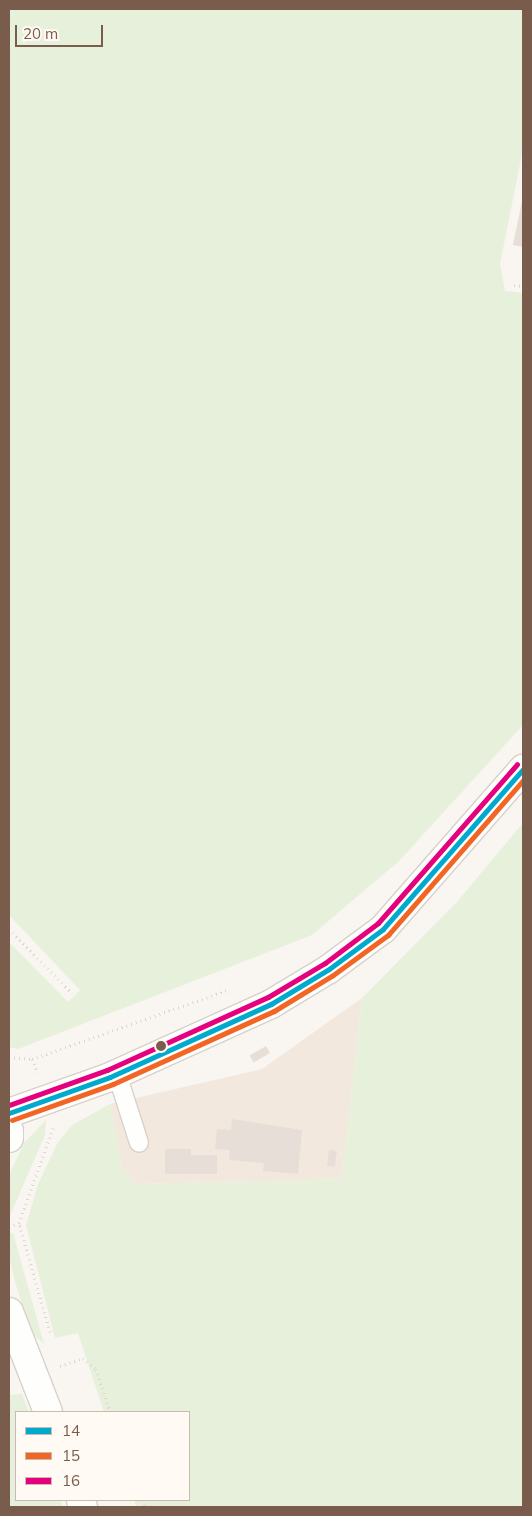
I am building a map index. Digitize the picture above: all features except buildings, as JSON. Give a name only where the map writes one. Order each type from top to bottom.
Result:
[{"type":"street","points":[[9,1112],[117,1074],[271,1004],[329,969],[383,929],[523,769]]},
{"type":"street","points":[[9,1131],[9,1138]]},
{"type":"street","points":[[9,1312],[48,1411]]},
{"type":"lane","points":[[117,1074],[138,1143]]},
{"type":"path","points":[[514,285],[523,286]]},
{"type":"path","points":[[9,929],[72,993]]},
{"type":"path","points":[[9,1057],[32,1059],[237,987]]},
{"type":"path","points":[[52,1337],[19,1223],[54,1124]]},
{"type":"path","points":[[9,1227],[19,1223]]},
{"type":"path","points":[[61,1366],[83,1358],[96,1369],[110,1411]]},
{"type":"path","points":[[59,1361],[64,1375]]},
{"type":"shaded area","points":[[362,998],[342,1179],[136,1184],[121,1166],[110,1104],[262,1069]]},
{"type":"green space","points":[[9,9],[523,9],[523,149],[500,264],[505,291],[523,293],[523,725],[399,861],[312,935],[18,1049],[9,1047],[9,942],[68,1002],[80,990],[9,915]]},
{"type":"green space","points":[[523,823],[523,1507],[136,1507],[134,1501],[190,1501],[190,1411],[104,1411],[78,1333],[55,1338],[26,1225],[38,1184],[58,1142],[72,1125],[110,1104],[121,1166],[136,1184],[342,1179],[362,998],[456,903]]},
{"type":"green space","points":[[46,1120],[45,1135],[9,1218],[9,1175],[24,1143]]},
{"type":"green space","points":[[9,1233],[13,1233],[44,1344],[32,1333],[15,1282],[9,1256]]},
{"type":"green space","points":[[22,1394],[29,1411],[15,1411],[15,1501],[60,1501],[63,1507],[9,1507],[9,1395]]},
{"type":"transit line","name":"16","points":[[9,1105],[107,1070],[268,997],[325,963],[378,923],[517,764]]},
{"type":"transit line","name":"14","points":[[9,1113],[110,1077],[271,1004],[329,969],[383,929],[523,769]]},
{"type":"transit line","name":"15","points":[[12,1120],[113,1084],[274,1011],[333,975],[388,935],[523,780]]}]
